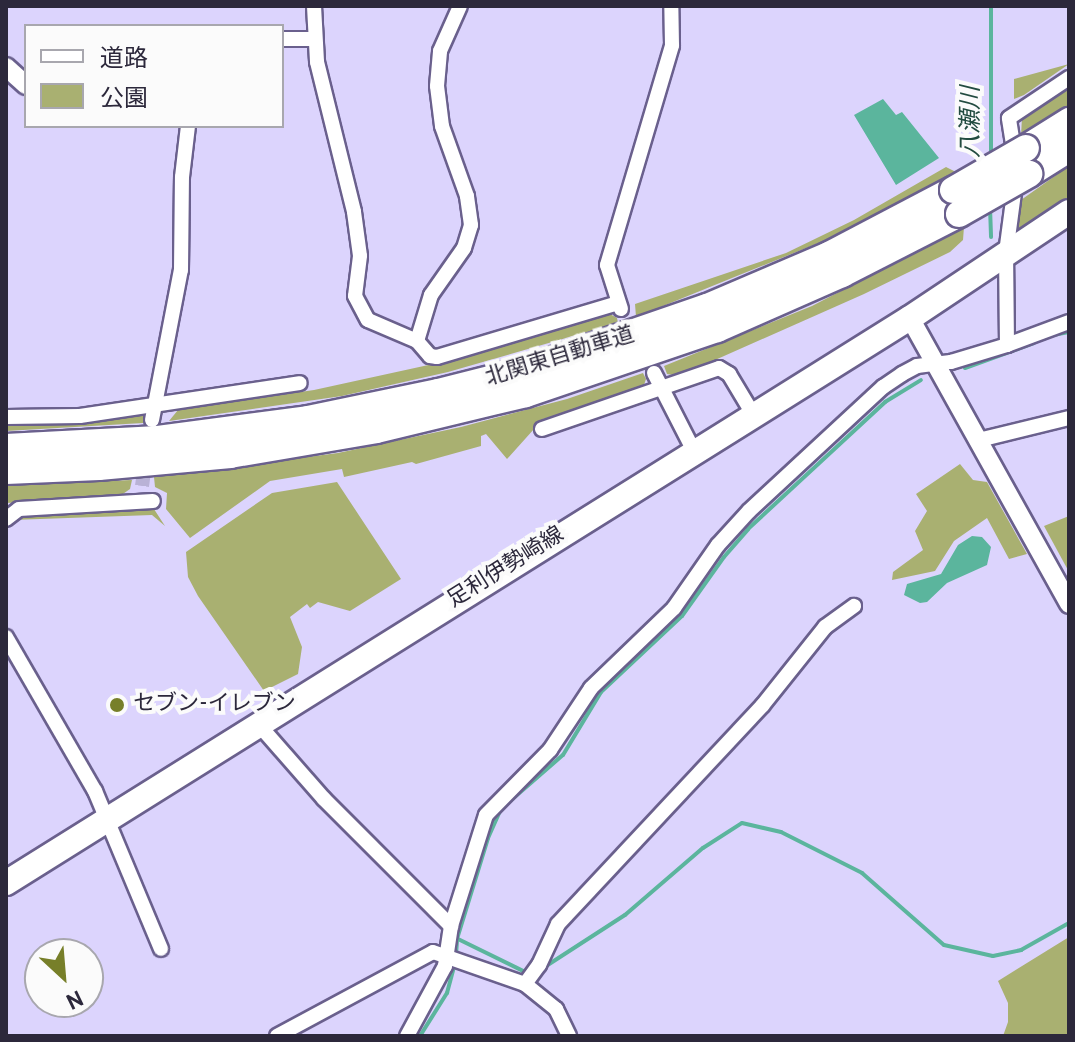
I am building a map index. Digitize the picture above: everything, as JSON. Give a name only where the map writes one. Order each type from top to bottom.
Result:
[{"type":"highway","name":"北関東自動車道","points":[[6,471],[99,467],[230,455],[376,430],[526,394],[717,329],[842,274],[1027,161],[1069,121]]},
{"type":"highway","name":"北関東自動車道","points":[[1027,161],[1069,149]]},
{"type":"highway","name":"北関東自動車道","points":[[6,447],[158,439],[308,419],[521,371],[621,339],[746,291],[956,202]]},
{"type":"main road","name":"足利伊勢崎線","points":[[6,883],[910,318],[1069,212]]},
{"type":"main road","name":"足利伊勢崎線","points":[[1006,253],[1069,225]]},
{"type":"street","points":[[314,6],[315,39],[331,130],[354,212],[360,256],[355,288],[358,305],[372,324],[417,341],[430,356],[437,357],[620,307],[607,265],[670,55],[673,30],[671,6]]},
{"type":"street","points":[[417,341],[431,295],[464,248],[471,225],[467,196],[442,126],[437,86],[440,51],[460,6]]},
{"type":"street","points":[[284,39],[315,39]]},
{"type":"street","points":[[6,67],[24,83]]},
{"type":"street","points":[[1007,345],[1006,253],[1016,195],[1013,131],[1009,118],[1069,78]]},
{"type":"street","points":[[154,413],[181,270],[182,177],[188,128]]},
{"type":"street","points":[[910,318],[1069,604]]},
{"type":"street","points":[[407,1036],[442,975],[451,926],[486,815],[550,750],[591,688],[674,608],[718,545],[749,511],[883,387],[917,366],[934,361],[951,362],[1069,322]]},
{"type":"street","points":[[542,429],[722,368],[753,414]]},
{"type":"street","points":[[654,373],[694,451]]},
{"type":"street","points":[[6,417],[154,413],[300,383]]},
{"type":"street","points":[[979,440],[1069,418]]},
{"type":"street","points":[[6,519],[19,509],[145,496]]},
{"type":"street","points":[[525,984],[539,965],[558,924],[762,706],[825,627],[854,606]]},
{"type":"street","points":[[6,637],[52,712],[106,818],[161,949]]},
{"type":"street","points":[[259,725],[324,799],[451,926]]},
{"type":"street","points":[[277,1036],[433,952],[447,954],[525,984],[556,1009],[569,1036]]},
{"type":"green space","points":[[1069,64],[1024,95],[1014,99],[1014,79]]},
{"type":"green space","points":[[1069,86],[1069,105],[1021,136],[1022,117]]},
{"type":"green space","points":[[1069,166],[1069,200],[1014,236],[1021,200]]},
{"type":"green space","points":[[946,167],[956,172],[821,242],[636,317],[635,304],[786,253],[854,220]]},
{"type":"green space","points":[[964,227],[963,240],[950,252],[864,294],[679,376],[667,374],[664,366],[812,306]]},
{"type":"green space","points":[[610,314],[617,318],[618,323],[448,372],[342,396],[169,421],[178,410],[314,390],[433,364]]},
{"type":"green space","points":[[643,373],[646,379],[643,388],[543,419],[507,459],[486,434],[481,436],[481,446],[416,464],[412,462],[344,477],[342,469],[270,481],[190,538],[166,509],[167,493],[155,487],[154,477],[338,453],[461,427],[567,399]]},
{"type":"green space","points":[[146,415],[143,423],[6,431],[6,422]]},
{"type":"green space","points":[[960,464],[973,480],[987,482],[1027,554],[1009,559],[987,518],[954,541],[935,571],[892,580],[893,572],[923,550],[915,531],[927,511],[916,494]]},
{"type":"green space","points":[[132,480],[130,489],[117,498],[6,503],[6,485]]},
{"type":"green space","points":[[337,482],[401,579],[350,611],[318,602],[310,608],[307,604],[290,617],[302,647],[298,674],[264,691],[198,596],[188,577],[186,552],[272,493]]},
{"type":"green space","points":[[152,506],[165,526],[152,515],[12,520],[20,514]]},
{"type":"green space","points":[[1069,516],[1069,572],[1044,526]]},
{"type":"green space","points":[[1069,937],[1069,1036],[1003,1036],[1008,1022],[1008,1003],[998,981]]},
{"type":"shaded area","points":[[883,99],[896,115],[902,112],[939,158],[896,185],[854,115]]},
{"type":"shaded area","points":[[972,536],[982,537],[991,547],[987,565],[947,583],[927,602],[920,603],[904,595],[907,584],[941,574],[958,545]]},
{"type":"waterway","name":"八瀬川","points":[[991,6],[991,159]]},
{"type":"waterway","name":"八瀬川","points":[[990,207],[991,237]]},
{"type":"waterway","points":[[1053,335],[1069,332]]},
{"type":"waterway","points":[[965,368],[1034,343]]},
{"type":"waterway","points":[[456,955],[457,939],[488,838],[501,809],[563,755],[601,692],[682,616],[748,529],[885,402],[921,380]]},
{"type":"waterway","points":[[543,968],[625,915],[703,848],[742,823],[781,832],[862,873],[944,945],[993,956],[1021,950],[1069,923]]},
{"type":"waterway","points":[[458,939],[529,974]]},
{"type":"waterway","points":[[420,1036],[447,993],[455,963]]},
{"type":"tunnel","points":[[142,486],[146,459]]},
{"type":"place","name":"セブン-イレブン","points":[[117,705]]}]
